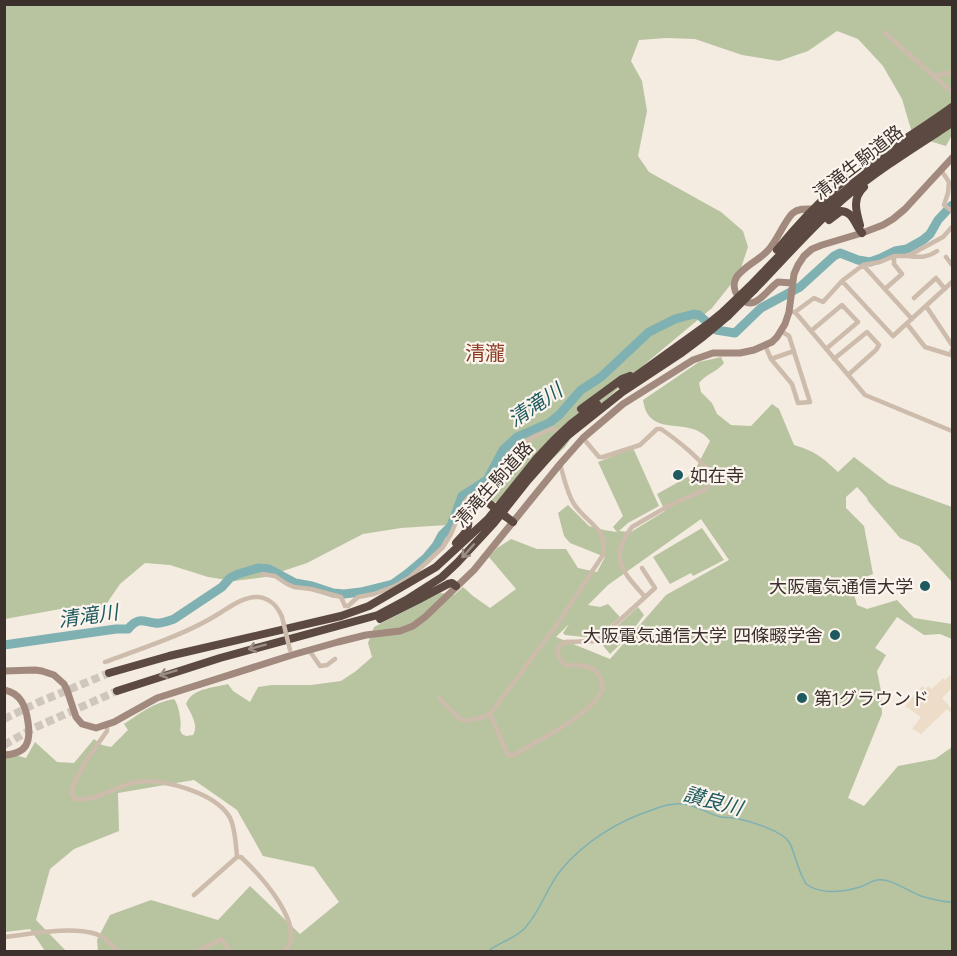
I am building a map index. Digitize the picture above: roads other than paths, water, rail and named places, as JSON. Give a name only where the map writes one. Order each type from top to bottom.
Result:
[{"type":"highway","points":[[758,278],[777,250],[836,188],[952,107]]},
{"type":"highway","name":"清滝生駒道路","points":[[752,289],[758,278],[828,205],[864,175],[952,114]]},
{"type":"highway","name":"清滝生駒道路","points":[[117,691],[220,658],[378,615],[442,577],[494,523],[567,436],[613,399],[688,348],[778,265],[842,200],[865,181],[952,123]]},
{"type":"highway","points":[[862,233],[855,207],[856,198],[861,190],[902,156]]},
{"type":"highway","points":[[778,265],[841,211],[850,214],[862,233]]},
{"type":"highway","name":"清滝生駒道路","points":[[109,672],[341,616],[369,606],[417,579],[436,567],[488,519],[537,458],[571,424],[726,314]]},
{"type":"highway","points":[[417,579],[480,520],[556,431],[598,395],[622,379],[647,368]]},
{"type":"highway","points":[[456,543],[466,531],[468,507],[478,500],[486,501],[513,522]]},
{"type":"highway","points":[[468,520],[474,522],[480,520]]},
{"type":"highway","points":[[349,622],[380,619],[448,584],[452,583],[456,586]]},
{"type":"street","points":[[885,33],[952,92]]},
{"type":"street","points":[[934,76],[952,72]]},
{"type":"street","points":[[4,670],[35,670],[54,675],[64,684],[79,721],[96,728],[114,722],[157,698],[291,652],[407,628],[425,617],[474,570],[583,438],[623,404],[693,360],[713,352],[740,353],[754,350],[772,342],[781,331],[791,310],[792,284],[798,265],[812,249],[862,233],[893,219],[952,158]]},
{"type":"street","points":[[941,170],[950,182],[944,205],[950,210]]},
{"type":"street","points":[[792,284],[778,282],[763,297],[752,303],[741,299],[735,292],[734,285],[737,276],[769,250],[794,211],[804,208],[814,210]]},
{"type":"street","points":[[799,210],[804,220]]},
{"type":"street","points":[[908,256],[943,237],[952,227]]},
{"type":"street","points":[[791,310],[814,298],[824,302],[842,281],[863,265],[880,262],[894,256],[928,257],[937,251]]},
{"type":"street","points":[[885,289],[902,274],[894,264],[894,256]]},
{"type":"street","points":[[946,257],[952,265]]},
{"type":"street","points":[[863,265],[912,319]]},
{"type":"street","points":[[914,298],[936,278],[945,289]]},
{"type":"street","points":[[842,281],[893,336],[952,282]]},
{"type":"street","points":[[811,331],[842,305],[858,322],[826,349]]},
{"type":"street","points":[[926,306],[952,345]]},
{"type":"street","points":[[791,310],[865,395],[952,431]]},
{"type":"street","points":[[907,324],[925,347],[952,354]]},
{"type":"street","points":[[765,345],[771,358],[792,384],[798,403],[810,402],[789,336],[781,331]]},
{"type":"street","points":[[834,359],[867,332],[879,345],[848,375]]},
{"type":"street","points":[[771,358],[794,351]]},
{"type":"street","points":[[262,574],[275,576],[294,587],[340,597],[345,606],[358,597],[396,586],[409,578],[443,547],[464,503],[491,482],[510,453],[535,436],[553,428],[556,431]]},
{"type":"street","points":[[583,438],[599,457],[603,457],[640,445],[657,429],[661,429],[685,447],[705,467],[710,476],[709,486],[704,490],[670,505],[632,527],[628,532],[619,552],[619,558],[624,573],[645,597]]},
{"type":"street","points":[[439,698],[460,719],[465,721],[490,714],[555,627],[603,555],[601,533],[574,504],[560,464]]},
{"type":"street","points":[[490,714],[508,755],[514,755],[582,714],[593,704],[603,689],[600,675],[592,668],[565,664],[558,657],[558,648],[565,642],[597,641],[655,588],[642,568]]},
{"type":"street","points":[[105,662],[171,638],[233,605],[250,598],[260,597],[279,608],[291,652]]},
{"type":"street","points":[[309,650],[321,666],[335,659]]},
{"type":"street","points":[[4,690],[11,691],[24,704],[29,732],[23,750],[4,755]]},
{"type":"street","points":[[107,725],[106,731],[74,783],[71,792],[75,799],[88,800],[125,785],[139,782],[182,787],[221,806],[231,818],[237,857]]},
{"type":"street","points":[[194,895],[237,857]]},
{"type":"street","points":[[237,857],[241,857],[253,868],[274,894],[285,913],[291,928],[291,939],[289,947],[284,951]]},
{"type":"street","points":[[4,937],[50,931],[97,934],[119,951]]},
{"type":"street","points":[[197,951],[221,939],[231,951]]},
{"type":"waterway","name":"清滝川","points":[[4,645],[128,629],[140,621],[157,623],[174,619],[222,587],[230,578],[258,568],[269,569],[295,583],[333,593],[361,592],[393,584],[426,558],[436,546],[451,526],[462,496],[487,480],[503,450],[517,437],[549,423],[559,415],[581,390],[601,377],[649,332],[675,319],[694,314],[699,315],[716,330],[735,333],[761,308],[800,287],[834,256],[840,253],[870,262],[895,251],[907,249],[930,234],[938,220],[952,205]]},
{"type":"waterway","name":"讃良川","points":[[487,952],[525,928],[561,870],[580,850],[614,826],[660,807],[675,804],[688,805],[721,817],[748,821],[779,834],[790,844],[806,884],[818,890],[832,892],[846,890],[882,880],[921,896],[952,902]]},
{"type":"tunnel","points":[[4,719],[109,673]]},
{"type":"tunnel","points":[[4,745],[34,728],[117,691]]},
{"type":"place","name":"如在寺","points":[[678,475]]},
{"type":"place","name":"大阪電気通信大学","points":[[925,586]]},
{"type":"place","name":"大阪電気通信大学 四條畷学舎","points":[[835,635]]},
{"type":"place","name":"第1グラウンド","points":[[802,698]]},
{"type":"district","name":"清瀧","points":[[485,353]]}]
